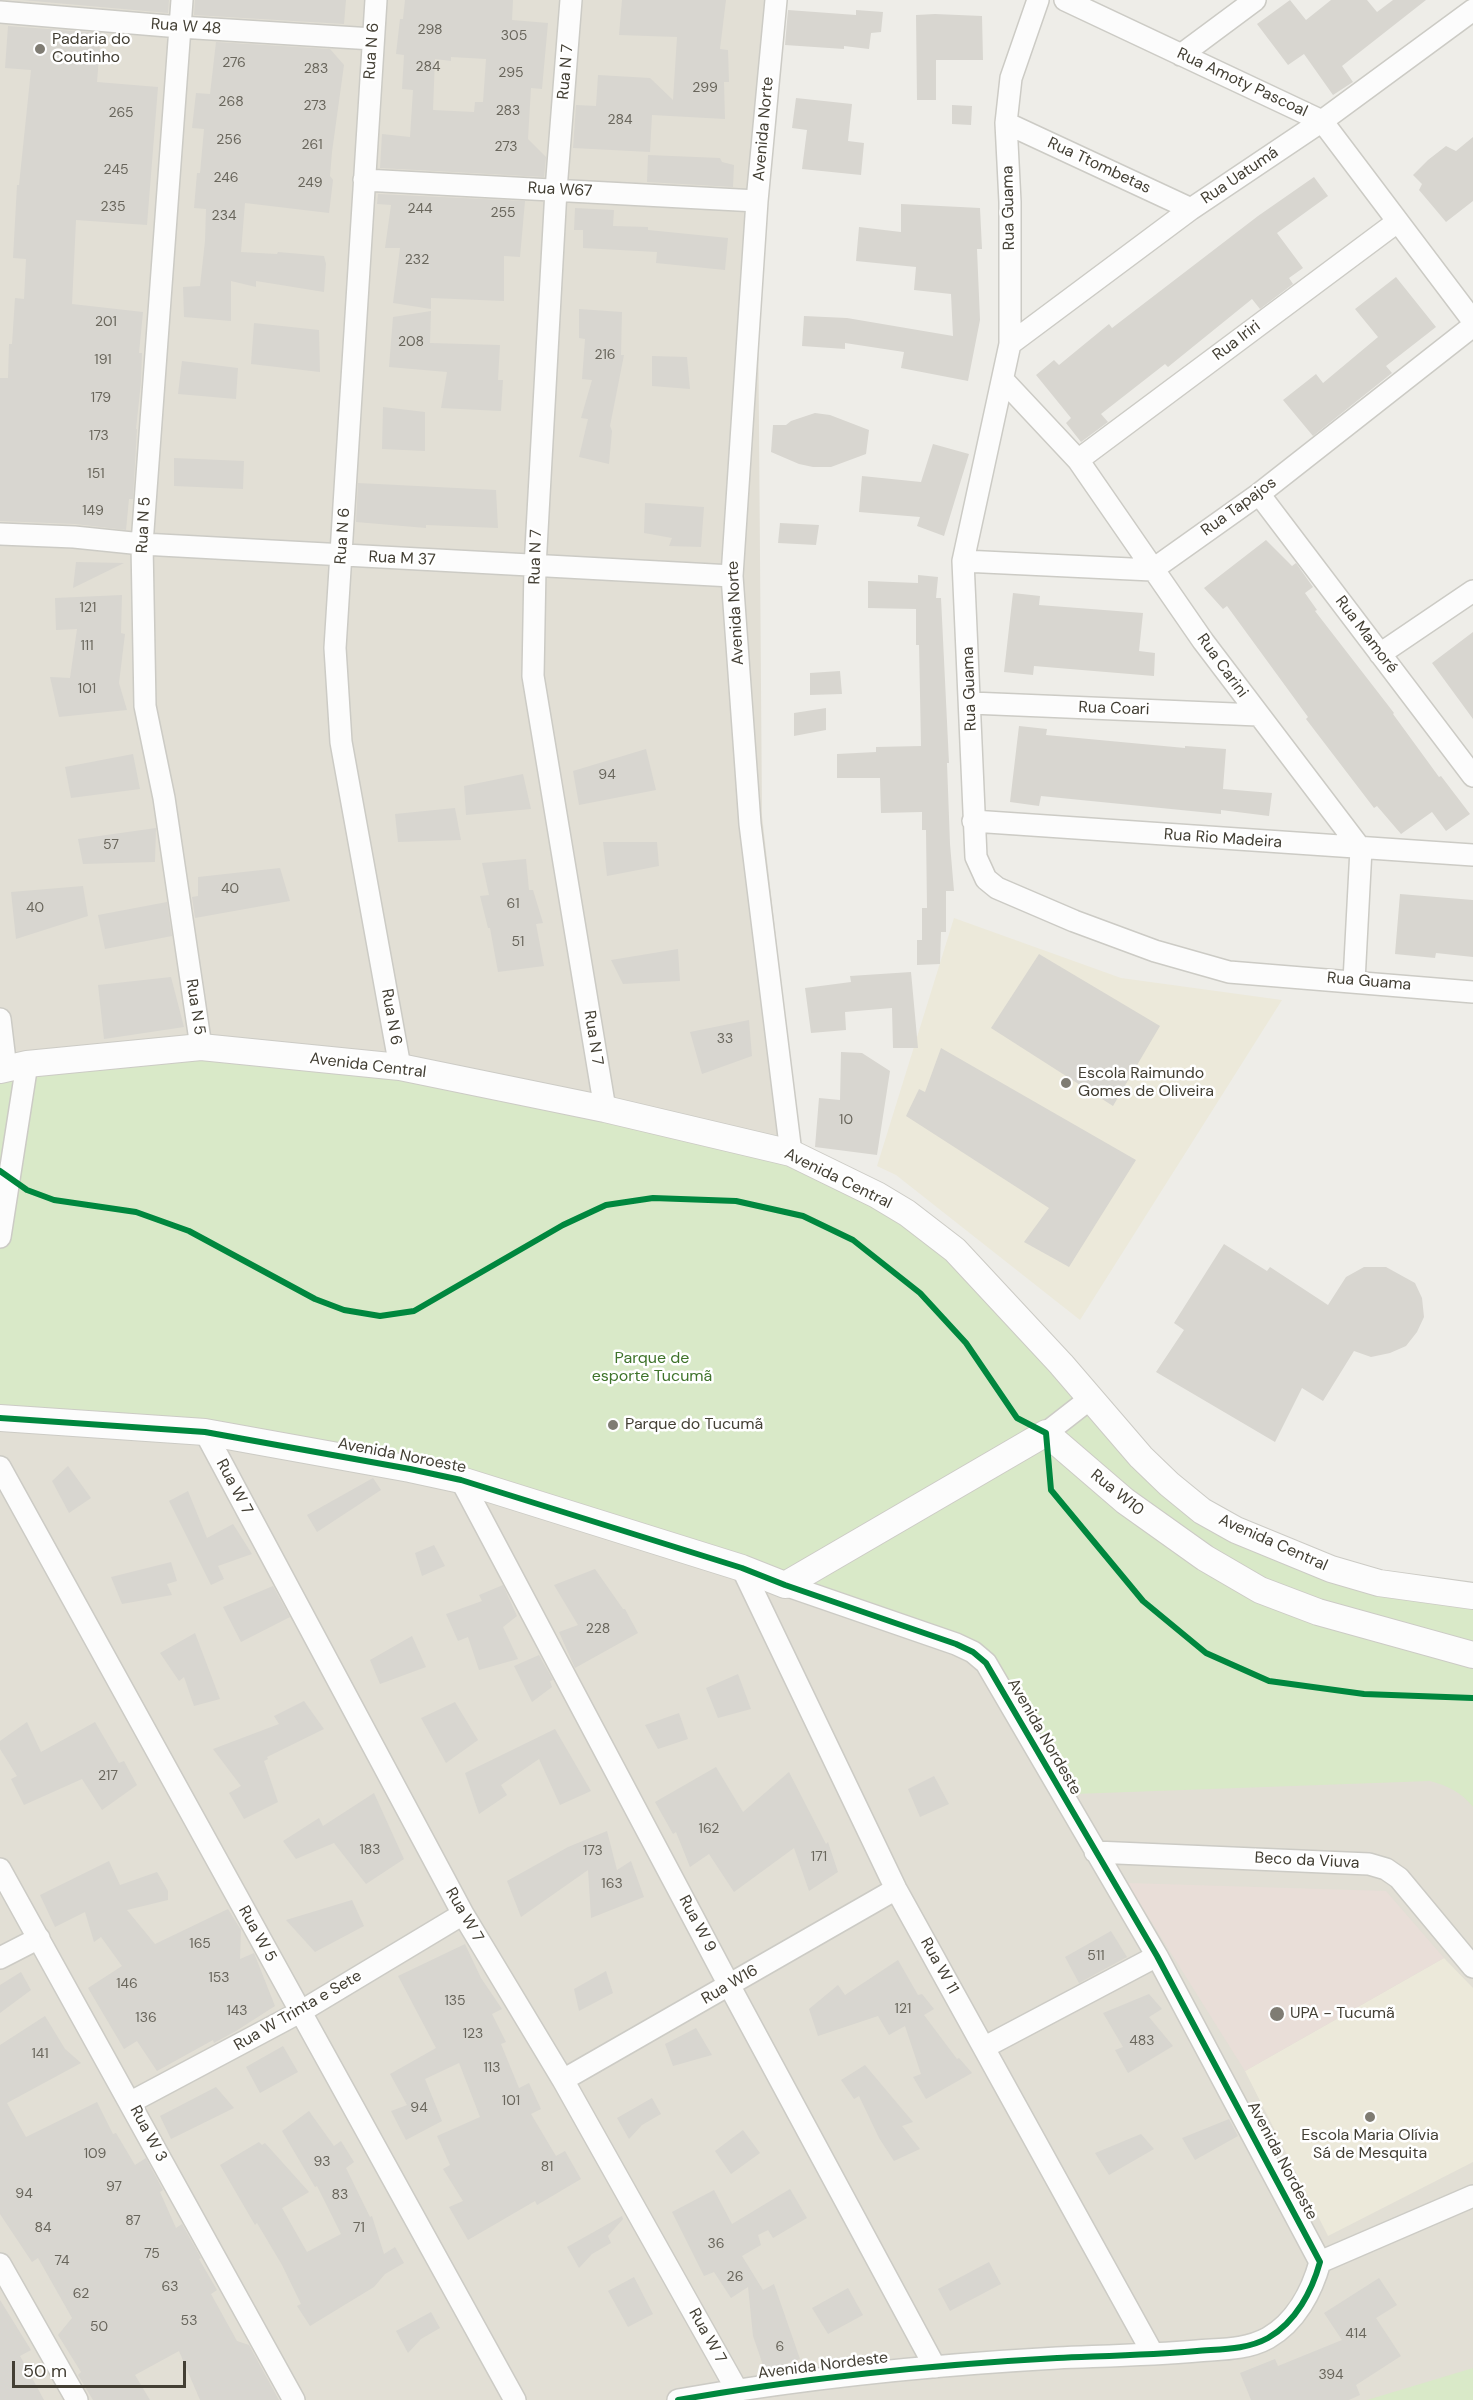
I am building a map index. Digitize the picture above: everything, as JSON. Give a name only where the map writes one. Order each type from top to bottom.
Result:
[{"type":"street","name":"Rua N 5","points":[[182,0],[142,544],[145,706],[164,798],[201,1047]]},
{"type":"street","name":"Rua N 6","points":[[376,0],[335,648],[341,742],[400,1067]]},
{"type":"street","name":"Rua N 7","points":[[571,0],[556,190],[535,567],[533,676],[605,1109]]},
{"type":"street","name":"Avenida Norte","points":[[776,0],[757,201],[732,576],[750,824],[792,1153]]},
{"type":"street","name":"Rua Guama","points":[[1038,0],[1011,78],[1006,123],[1010,202],[1010,344],[963,561],[971,703],[973,821],[976,856],[986,879],[997,888],[1074,921],[1155,951],[1228,972],[1473,992]]},
{"type":"street","name":"Rua Amoty Pascoal","points":[[1065,0],[1322,121],[1473,321]]},
{"type":"street","points":[[1181,55],[1255,0]]},
{"type":"street","name":"Rua Uatumá","points":[[1010,344],[1191,209],[1322,121],[1473,10]]},
{"type":"street","name":"Rua W 48","points":[[0,12],[180,27],[373,39]]},
{"type":"street","name":"Rua Ttombetas","points":[[1006,123],[1191,209]]},
{"type":"street","name":"Rua W67","points":[[364,180],[757,201]]},
{"type":"street","name":"Rua Iriri","points":[[1078,460],[1397,222]]},
{"type":"street","name":"Rua Tapajos","points":[[1152,570],[1259,494],[1473,326]]},
{"type":"street","name":"Rua Carini","points":[[1003,380],[1078,460],[1152,570],[1258,715],[1361,849]]},
{"type":"street","name":"Rua Mamoré","points":[[1259,494],[1473,776]]},
{"type":"street","name":"Rua M 37","points":[[0,534],[535,567],[732,576]]},
{"type":"street","points":[[963,561],[1152,570]]},
{"type":"street","points":[[1380,654],[1473,591]]},
{"type":"street","name":"Rua Coari","points":[[971,703],[1258,715]]},
{"type":"street","name":"Rua Rio Madeira","points":[[973,821],[1473,855]]},
{"type":"street","points":[[1354,981],[1361,849]]},
{"type":"street","points":[[0,1019],[11,1067],[0,1237]]},
{"type":"street","name":"Avenida Central","points":[[11,1067],[201,1047],[400,1067],[605,1109],[792,1153],[877,1195],[907,1213],[955,1250],[1091,1398],[1141,1457],[1202,1511],[1236,1530],[1331,1569],[1379,1583],[1473,1596]]},
{"type":"street","points":[[785,1585],[1046,1433],[1091,1398]]},
{"type":"street","name":"Avenida Noroeste","points":[[0,1418],[205,1432],[461,1480],[742,1568],[785,1585]]},
{"type":"street","name":"Rua W 7","points":[[205,1432],[463,1914],[563,2080],[737,2390]]},
{"type":"street","name":"Rua W10","points":[[1046,1433],[1125,1501],[1204,1558],[1260,1590],[1318,1612],[1473,1655]]},
{"type":"street","name":"Rua W 5","points":[[0,1467],[515,2400]]},
{"type":"street","name":"Rua W 9","points":[[461,1480],[935,2367]]},
{"type":"street","name":"Rua W 11","points":[[742,1568],[896,1889],[1153,2354]]},
{"type":"street","name":"Avenida Nordeste","points":[[678,2400],[737,2390],[935,2367],[1246,2347],[1268,2338],[1285,2325],[1314,2285],[1320,2262],[1157,1956],[988,1666],[980,1657],[956,1644],[785,1585]]},
{"type":"street","name":"Beco da Viuva","points":[[1095,1852],[1369,1864],[1386,1869],[1399,1878],[1473,1967]]},
{"type":"street","name":"Rua W 3","points":[[0,1869],[294,2400]]},
{"type":"street","name":"Rua W16","points":[[563,2080],[896,1889]]},
{"type":"street","name":"Rua W Trinta e Sete","points":[[130,2102],[300,2012],[463,1914]]},
{"type":"street","points":[[0,1958],[39,1938]]},
{"type":"street","points":[[985,2047],[1157,1956]]},
{"type":"street","points":[[1320,2262],[1473,2196]]},
{"type":"street","points":[[0,2264],[77,2400]]},
{"type":"shaded area","points":[[0,0],[767,0],[757,170],[762,816],[800,1147],[1203,1507],[1379,1586],[1473,1585],[1473,2400],[0,2400]]},
{"type":"shaded area","name":"Escola Raimundo Gomes de Oliveira","points":[[954,918],[1121,978],[1282,1000],[1080,1320],[896,1175],[877,1166]]},
{"type":"shaded area","name":"UPA - Tucumã","points":[[1127,1883],[1386,1891],[1444,1958],[1245,2071]]},
{"type":"shaded area","name":"Escola Maria Olívia Sá de Mesquita","points":[[1444,1958],[1473,1988],[1473,2162],[1328,2236],[1245,2071]]},
{"type":"green space","name":"Parque do Tucumã","points":[[201,1047],[400,1067],[791,1153],[955,1250],[1186,1498],[1384,1583],[1473,1590],[1473,1807],[1454,1790],[1430,1781],[1074,1794],[1058,1787],[973,1652],[410,1469],[0,1418],[0,1070]]},
{"type":"green space","points":[[1473,2368],[1473,2400],[1367,2400]]},
{"type":"building","points":[[22,0],[169,0],[168,13]]},
{"type":"building","points":[[195,0],[346,0],[344,24],[194,15]]},
{"type":"building","points":[[405,0],[513,0],[512,20],[548,23],[542,89],[531,88],[528,139],[546,157],[544,177],[380,168],[382,134],[410,137],[413,90],[402,89],[404,55],[396,54],[400,19],[403,19]],"holes":[[[451,57],[486,59],[483,102],[475,102],[474,112],[433,110],[435,59],[451,61]]]},
{"type":"building","points":[[622,0],[726,0],[720,49],[728,50],[729,82],[724,82],[725,119],[652,115],[650,152],[573,148],[576,105],[596,106],[598,75],[650,78],[673,100],[677,37],[619,35]]},
{"type":"building","points":[[1290,0],[1306,20],[1331,0],[1367,0],[1377,12],[1393,0],[1426,0],[1342,66],[1353,82],[1333,95],[1304,54],[1288,65],[1257,24]]},
{"type":"building","points":[[788,10],[856,15],[856,10],[883,12],[881,32],[871,33],[869,49],[844,46],[844,49],[785,45]]},
{"type":"building","points":[[916,15],[982,16],[983,60],[936,60],[936,100],[917,100]]},
{"type":"building","points":[[8,26],[101,33],[97,82],[158,87],[147,225],[76,220],[72,304],[143,312],[139,353],[142,353],[141,382],[133,499],[129,499],[126,530],[75,524],[0,521],[0,378],[8,378],[9,344],[12,344],[15,298],[24,299],[26,259],[13,258],[17,185],[19,185],[31,70],[5,68]]},
{"type":"building","points":[[216,42],[330,49],[344,65],[332,152],[330,176],[333,180],[329,213],[245,203],[241,252],[324,256],[326,264],[324,292],[256,281],[256,287],[231,281],[231,321],[184,317],[183,287],[200,286],[205,241],[206,209],[194,208],[204,129],[192,128],[196,93],[210,94]]},
{"type":"building","points":[[796,98],[852,104],[848,141],[864,143],[861,175],[802,169],[807,130],[792,128]]},
{"type":"building","points":[[952,105],[972,106],[971,125],[952,124]]},
{"type":"building","points":[[1473,137],[1473,201],[1446,222],[1419,190],[1422,184],[1413,175],[1446,146],[1456,151]]},
{"type":"building","points":[[648,155],[720,158],[722,162],[734,165],[733,187],[647,182]]},
{"type":"building","points":[[1314,177],[1328,196],[1277,233],[1303,268],[1289,278],[1293,284],[1260,309],[1252,299],[1168,367],[1165,364],[1101,414],[1108,422],[1081,442],[1066,423],[1071,418],[1036,375],[1054,360],[1059,365],[1109,324],[1112,328],[1258,216]]},
{"type":"building","points":[[378,194],[525,201],[520,257],[504,256],[504,301],[431,298],[431,309],[393,303],[400,248],[385,248],[391,205],[377,204]]},
{"type":"building","points":[[901,204],[980,208],[982,249],[977,249],[980,320],[968,381],[901,368],[904,352],[845,343],[845,349],[802,346],[804,316],[847,318],[953,336],[951,294],[914,290],[916,267],[856,261],[859,227],[901,232]]},
{"type":"building","points":[[575,208],[614,210],[613,226],[648,227],[648,230],[728,238],[725,270],[656,263],[657,252],[583,248],[583,230],[574,230]]},
{"type":"building","points":[[1396,277],[1436,327],[1386,366],[1392,373],[1313,436],[1283,400],[1316,374],[1323,383],[1378,337],[1355,309]]},
{"type":"building","points":[[579,309],[622,312],[621,355],[624,355],[610,426],[612,431],[609,464],[579,457],[588,419],[581,418],[592,380],[582,379],[585,339],[579,338]]},
{"type":"building","points":[[431,311],[430,343],[500,345],[498,380],[503,380],[501,411],[441,408],[447,372],[389,367],[393,317]]},
{"type":"building","points":[[254,323],[319,330],[320,372],[251,364]]},
{"type":"building","points":[[652,356],[687,357],[690,389],[652,386]]},
{"type":"building","points":[[182,361],[238,368],[236,399],[178,394]]},
{"type":"building","points":[[383,407],[425,412],[425,451],[382,449]]},
{"type":"building","points":[[815,413],[830,415],[869,430],[866,454],[831,467],[813,467],[799,464],[771,452],[773,425],[786,425]]},
{"type":"building","points":[[933,444],[969,454],[944,536],[917,526],[920,517],[859,512],[862,476],[921,482]]},
{"type":"building","points":[[174,458],[244,461],[243,489],[174,486]]},
{"type":"building","points":[[358,483],[496,490],[498,528],[426,525],[426,528],[356,522]]},
{"type":"building","points":[[645,503],[704,507],[701,547],[669,546],[672,538],[644,533]]},
{"type":"building","points":[[780,523],[819,525],[816,545],[778,543]]},
{"type":"building","points":[[1266,540],[1292,566],[1296,563],[1313,587],[1305,593],[1317,610],[1315,611],[1394,713],[1439,777],[1441,776],[1470,814],[1446,831],[1432,812],[1401,834],[1377,806],[1374,808],[1306,719],[1308,717],[1227,606],[1223,609],[1204,588]]},
{"type":"building","points":[[76,562],[124,563],[73,588]]},
{"type":"building","points":[[918,575],[938,577],[936,598],[941,598],[949,763],[947,763],[950,844],[954,891],[946,891],[946,932],[941,932],[940,964],[917,965],[917,940],[922,940],[922,908],[927,908],[926,830],[922,830],[922,812],[881,813],[880,778],[837,778],[837,754],[876,752],[876,747],[921,746],[916,609],[868,608],[868,581],[918,583]]},
{"type":"building","points":[[1013,593],[1040,596],[1039,605],[1143,613],[1139,651],[1155,653],[1154,676],[1034,666],[1033,675],[1004,672]]},
{"type":"building","points":[[122,595],[121,633],[125,634],[119,683],[127,710],[59,717],[50,677],[70,678],[77,629],[56,630],[55,598]]},
{"type":"building","points":[[1473,632],[1473,719],[1432,663]]},
{"type":"building","points":[[840,671],[842,694],[810,695],[810,673]]},
{"type":"building","points":[[826,708],[826,730],[794,736],[794,713]]},
{"type":"building","points":[[1019,726],[1047,729],[1046,735],[1185,748],[1185,746],[1226,749],[1223,789],[1272,793],[1269,816],[1221,810],[1221,814],[1041,796],[1039,806],[1010,802]]},
{"type":"building","points":[[646,749],[656,790],[579,805],[573,771]]},
{"type":"building","points":[[133,754],[140,789],[71,798],[65,767]]},
{"type":"building","points":[[523,774],[531,809],[466,815],[464,786]]},
{"type":"building","points":[[455,808],[461,840],[398,842],[395,814]]},
{"type":"building","points":[[156,828],[155,862],[83,864],[78,839]]},
{"type":"building","points":[[603,842],[657,842],[659,866],[607,876]]},
{"type":"building","points":[[526,859],[529,890],[533,890],[543,923],[536,924],[544,966],[498,972],[490,928],[488,928],[480,896],[489,895],[482,863]]},
{"type":"building","points":[[280,868],[290,901],[195,918],[192,897],[198,896],[198,877]]},
{"type":"building","points":[[83,886],[88,916],[16,939],[11,892]]},
{"type":"building","points":[[1400,894],[1473,900],[1473,957],[1436,953],[1435,958],[1395,954]]},
{"type":"building","points":[[167,902],[172,936],[105,949],[98,915]]},
{"type":"building","points":[[678,949],[680,981],[623,984],[611,960]]},
{"type":"building","points":[[1039,954],[1160,1026],[1113,1106],[991,1028]]},
{"type":"building","points":[[911,972],[918,1048],[893,1048],[892,1008],[845,1012],[846,1030],[811,1033],[805,988],[851,982],[850,976]]},
{"type":"building","points":[[171,977],[184,1027],[104,1039],[98,985]]},
{"type":"building","points":[[749,1020],[752,1056],[702,1074],[690,1032]]},
{"type":"building","points":[[941,1048],[1136,1160],[1069,1267],[1024,1242],[1049,1208],[906,1116],[919,1089],[925,1092]]},
{"type":"building","points":[[841,1052],[862,1053],[890,1071],[877,1155],[815,1147],[819,1098],[840,1100]]},
{"type":"building","points":[[1224,1244],[1267,1271],[1270,1267],[1328,1305],[1346,1277],[1364,1267],[1386,1267],[1415,1283],[1422,1298],[1424,1317],[1417,1332],[1406,1346],[1390,1353],[1371,1357],[1354,1351],[1323,1401],[1302,1388],[1275,1442],[1156,1372],[1184,1330],[1174,1323]]},
{"type":"building","points":[[68,1466],[91,1498],[69,1513],[52,1481]]},
{"type":"building","points":[[373,1478],[381,1490],[317,1532],[307,1515]]},
{"type":"building","points":[[188,1491],[207,1538],[233,1524],[252,1554],[218,1566],[224,1579],[211,1585],[169,1501]]},
{"type":"building","points":[[434,1545],[445,1566],[422,1576],[415,1553]]},
{"type":"building","points":[[171,1562],[177,1581],[167,1584],[172,1595],[122,1604],[111,1577]]},
{"type":"building","points":[[595,1569],[625,1609],[638,1633],[575,1668],[559,1632],[578,1625],[554,1585]]},
{"type":"building","points":[[503,1585],[517,1616],[503,1627],[518,1659],[479,1670],[468,1637],[458,1641],[446,1614],[482,1601],[479,1595]]},
{"type":"building","points":[[273,1586],[290,1617],[241,1642],[223,1607]]},
{"type":"building","points":[[195,1633],[220,1699],[194,1706],[184,1677],[179,1681],[160,1653]]},
{"type":"building","points":[[412,1636],[426,1667],[380,1684],[370,1660]]},
{"type":"building","points":[[539,1655],[553,1680],[550,1681],[552,1687],[532,1702],[514,1666]]},
{"type":"building","points":[[738,1674],[751,1709],[718,1718],[706,1688]]},
{"type":"building","points":[[304,1701],[324,1729],[267,1757],[268,1759],[264,1761],[278,1802],[244,1819],[229,1793],[241,1786],[213,1749],[279,1724],[274,1716]]},
{"type":"building","points":[[455,1702],[478,1740],[446,1763],[421,1718]]},
{"type":"building","points":[[679,1713],[688,1739],[658,1749],[645,1725]]},
{"type":"building","points":[[27,1722],[41,1752],[95,1722],[119,1763],[124,1761],[137,1785],[102,1810],[82,1779],[24,1805],[11,1779],[17,1776],[0,1749],[0,1741]]},
{"type":"building","points":[[555,1729],[591,1791],[560,1805],[539,1759],[501,1785],[507,1795],[479,1814],[465,1773]]},
{"type":"building","points":[[716,1767],[743,1812],[789,1772],[826,1844],[828,1842],[838,1872],[809,1891],[794,1848],[734,1892],[709,1854],[690,1867],[676,1832],[673,1834],[655,1802]]},
{"type":"building","points":[[934,1776],[949,1804],[920,1817],[908,1789]]},
{"type":"building","points":[[374,1793],[404,1859],[366,1884],[334,1843],[296,1859],[283,1841],[319,1818],[323,1826]]},
{"type":"building","points":[[607,1831],[617,1870],[631,1861],[644,1897],[591,1918],[588,1870],[521,1917],[507,1881],[568,1847]]},
{"type":"building","points":[[109,1861],[120,1885],[157,1872],[168,1891],[168,1900],[127,1910],[155,1944],[228,1909],[241,1930],[240,1959],[254,1953],[275,2006],[236,2031],[214,2043],[213,2040],[157,2071],[137,2041],[124,2049],[88,1988],[122,1966],[101,1937],[94,1942],[85,1912],[55,1927],[40,1895]]},
{"type":"building","points":[[352,1900],[364,1926],[315,1952],[286,1920]]},
{"type":"building","points":[[1111,1931],[1127,1957],[1079,1983],[1065,1957]]},
{"type":"building","points":[[465,1944],[481,1978],[502,2009],[492,2014],[506,2042],[501,2044],[519,2088],[529,2083],[541,2109],[531,2114],[556,2156],[565,2151],[581,2179],[537,2205],[535,2201],[468,2240],[449,2207],[463,2201],[443,2169],[450,2165],[437,2136],[480,2117],[459,2063],[425,2079],[442,2121],[406,2140],[391,2111],[407,2105],[390,2074],[436,2048],[398,1976]]},
{"type":"building","points":[[898,1960],[918,1995],[922,1994],[934,2009],[924,2015],[957,2059],[959,2058],[972,2073],[926,2099],[913,2077],[921,2074],[905,2026],[889,2035],[878,2016],[818,2036],[809,2009],[838,1985],[845,1995]]},
{"type":"building","points":[[606,1971],[613,1993],[579,2011],[574,1989]]},
{"type":"building","points":[[21,1972],[31,1990],[0,2013],[0,1985]]},
{"type":"building","points":[[1149,1994],[1162,2009],[1149,2017],[1173,2046],[1128,2073],[1115,2050],[1123,2047],[1103,2013]]},
{"type":"building","points":[[45,2016],[65,2049],[81,2063],[7,2103],[26,2137],[97,2102],[113,2134],[116,2133],[135,2165],[146,2158],[163,2190],[160,2192],[176,2228],[182,2224],[217,2290],[211,2294],[237,2341],[249,2345],[279,2400],[200,2400],[179,2351],[135,2375],[150,2400],[93,2400],[78,2375],[81,2372],[58,2335],[72,2318],[38,2258],[32,2262],[0,2214],[0,2045]]},
{"type":"building","points":[[696,2028],[712,2055],[673,2066],[665,2044]]},
{"type":"building","points":[[283,2046],[298,2072],[260,2093],[246,2067]]},
{"type":"building","points":[[865,2065],[913,2122],[902,2126],[920,2149],[894,2161],[879,2138],[859,2096],[854,2099],[841,2080]]},
{"type":"building","points":[[216,2087],[234,2108],[171,2139],[160,2116]]},
{"type":"building","points":[[652,2098],[661,2114],[642,2125],[629,2139],[617,2118]]},
{"type":"building","points":[[309,2111],[334,2146],[341,2141],[354,2162],[346,2168],[370,2217],[372,2216],[384,2254],[395,2247],[404,2263],[385,2274],[374,2287],[310,2326],[297,2306],[301,2304],[282,2265],[257,2223],[255,2225],[220,2165],[259,2142],[262,2145],[265,2143],[309,2192],[282,2208],[307,2252],[341,2234],[317,2186],[315,2187],[282,2131]]},
{"type":"building","points":[[1229,2119],[1238,2136],[1195,2160],[1182,2138]]},
{"type":"building","points":[[743,2130],[760,2153],[731,2174],[715,2151]]},
{"type":"building","points":[[1141,2134],[1154,2149],[1109,2175],[1095,2153]]},
{"type":"building","points":[[790,2189],[807,2218],[773,2238],[768,2230],[758,2235],[761,2245],[742,2256],[763,2290],[774,2284],[800,2359],[765,2371],[753,2336],[748,2287],[731,2298],[714,2272],[704,2276],[672,2212],[714,2190],[732,2224]]},
{"type":"building","points":[[622,2216],[623,2219],[608,2236],[611,2243],[592,2254],[579,2268],[567,2247]]},
{"type":"building","points":[[989,2262],[1001,2284],[950,2311],[938,2289]]},
{"type":"building","points":[[634,2277],[653,2314],[628,2327],[608,2291]]},
{"type":"building","points":[[1379,2278],[1397,2305],[1376,2318],[1401,2356],[1356,2385],[1360,2395],[1349,2400],[1251,2400],[1240,2373],[1275,2359],[1278,2366],[1342,2340],[1324,2313]]},
{"type":"building","points":[[848,2288],[863,2315],[828,2334],[812,2308]]},
{"type":"building","points":[[0,2300],[31,2350],[20,2356],[44,2400],[0,2400]]},
{"type":"building","points":[[431,2312],[440,2328],[421,2339],[408,2353],[396,2331]]},
{"type":"cycle path","points":[[0,1171],[27,1190],[54,1200],[136,1212],[189,1231],[315,1299],[344,1310],[380,1316],[414,1311],[563,1225],[606,1205],[653,1198],[736,1201],[803,1216],[853,1240],[920,1293],[966,1343],[1017,1418],[1046,1433],[1051,1490],[1143,1601],[1206,1653],[1269,1681],[1364,1694],[1473,1698]]},
{"type":"cycle path","points":[[0,1418],[205,1432],[461,1480],[742,1568],[956,1644],[973,1652],[986,1663],[1157,1956],[1320,2262],[1312,2284],[1302,2305],[1287,2323],[1268,2338],[1242,2347],[914,2369],[772,2385],[678,2400]]},
{"type":"place","name":"Padaria do Coutinho","points":[[40,49]]},
{"type":"place","name":"Escola Raimundo Gomes de Oliveira","points":[[1066,1083]]},
{"type":"place","name":"Parque do Tucumã","points":[[613,1425]]},
{"type":"place","name":"UPA - Tucumã","points":[[1277,2014]]},
{"type":"place","name":"Escola Maria Olívia Sá de Mesquita","points":[[1370,2117]]},
{"type":"park label","name":"Parque de esporte Tucumã","points":[[652,1368]]}]
